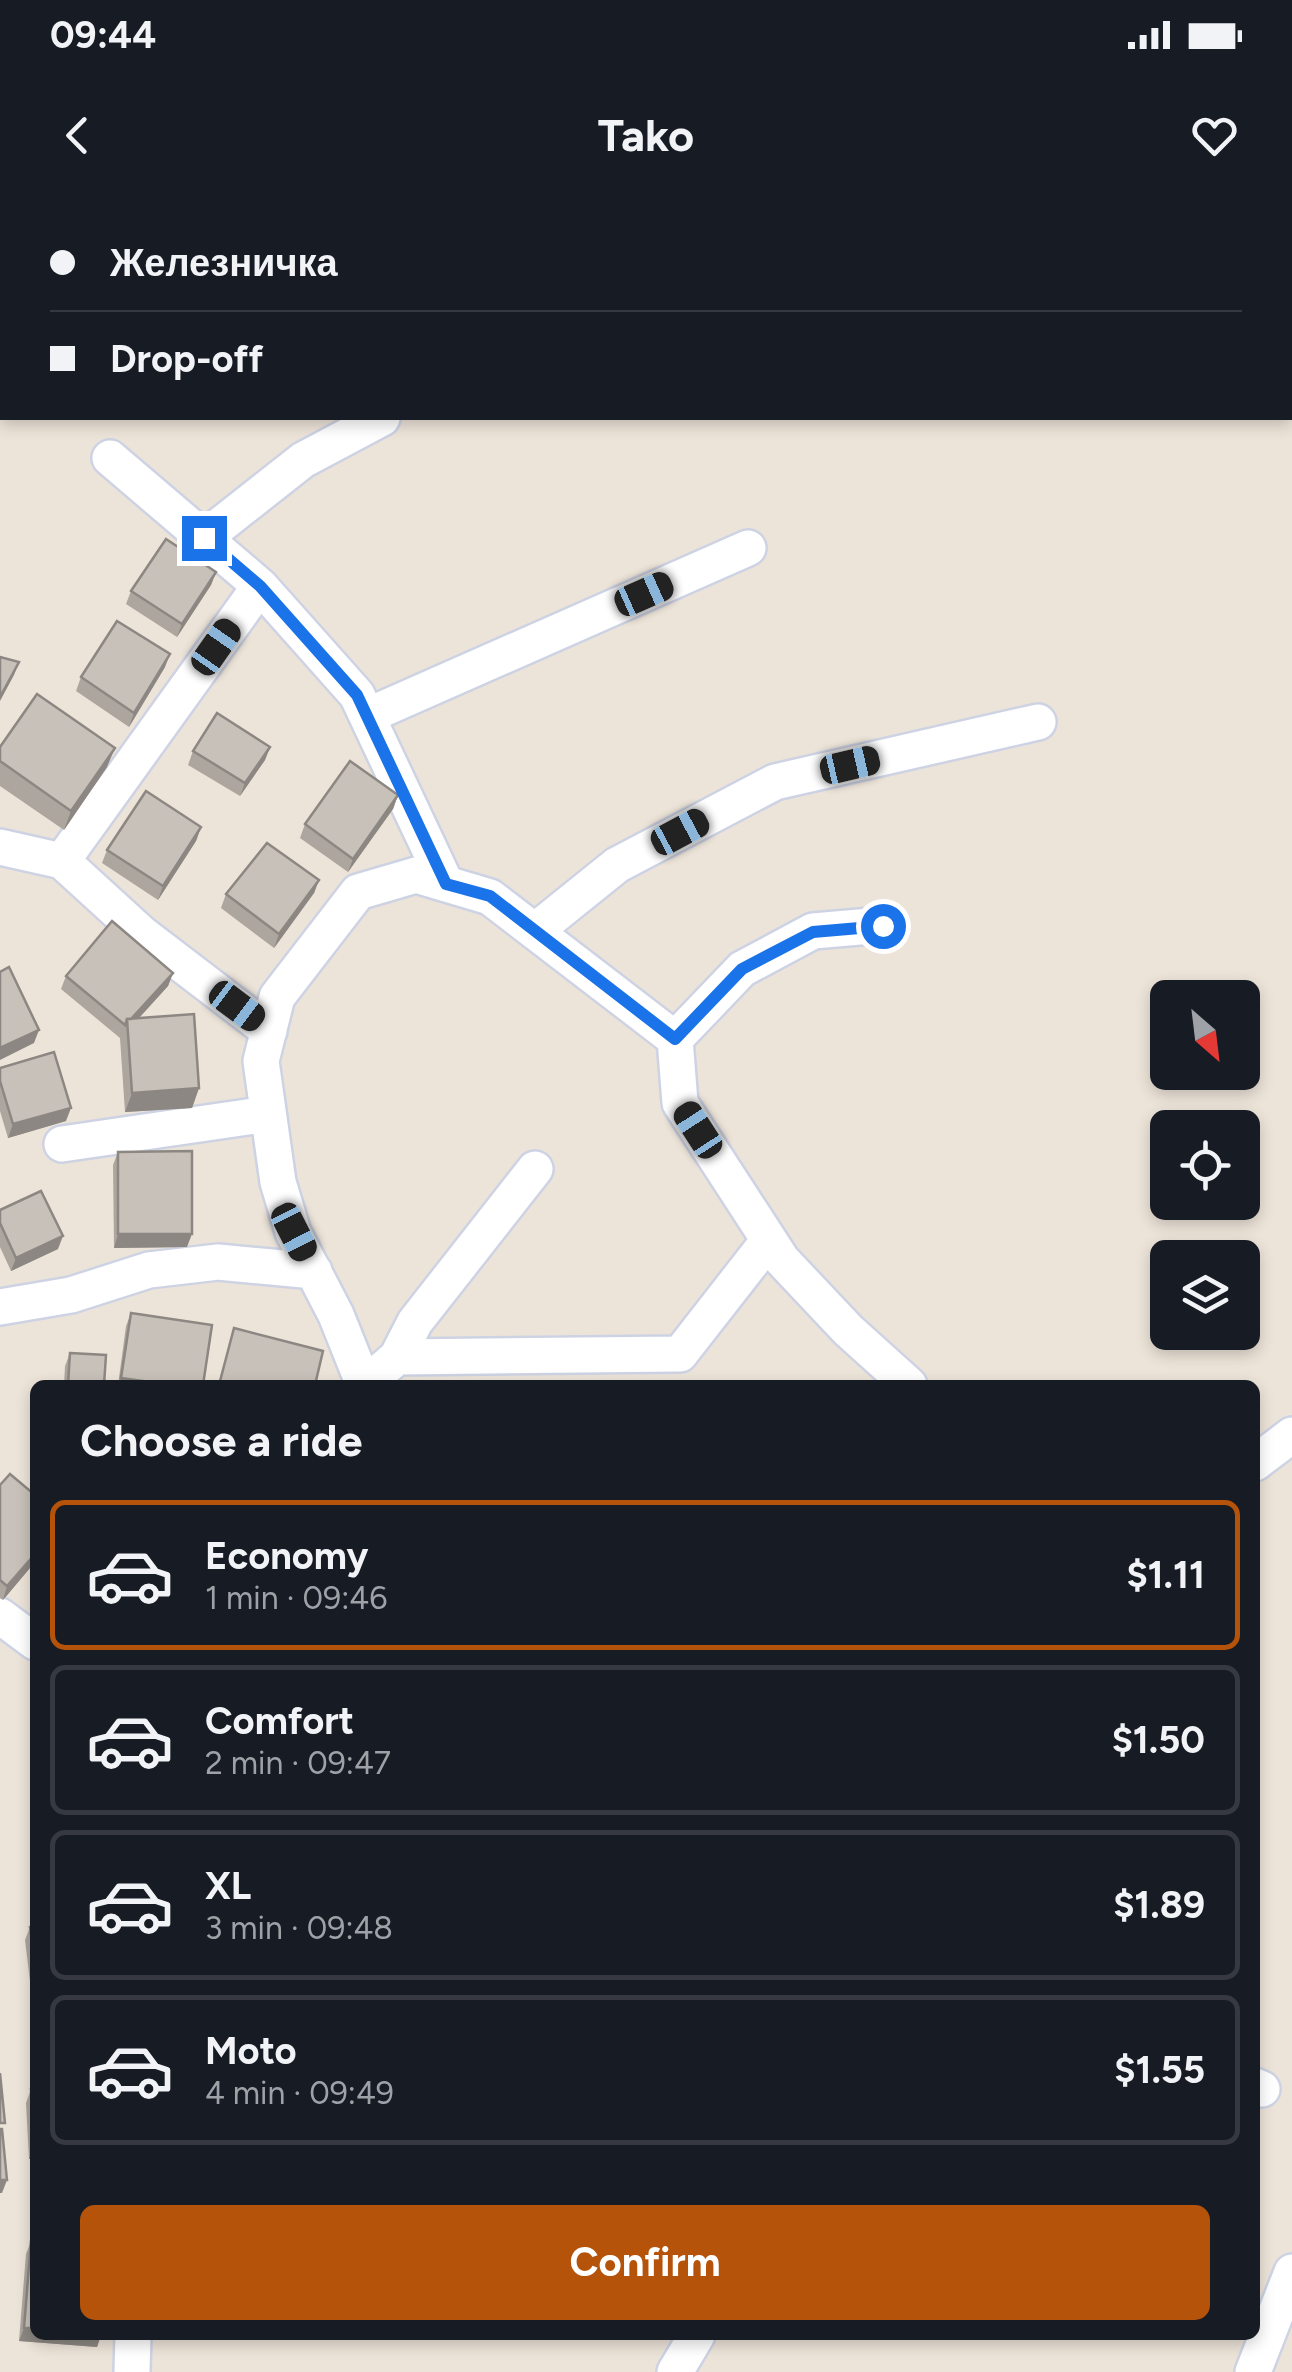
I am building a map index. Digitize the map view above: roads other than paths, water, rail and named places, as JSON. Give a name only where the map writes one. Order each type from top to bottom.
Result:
[{"type":"street","points":[[204,538],[302,460],[378,420]]},
{"type":"street","points":[[110,458],[260,586],[357,695],[446,884]]},
{"type":"street","points":[[367,716],[748,548]]},
{"type":"street","points":[[62,861],[260,586]]},
{"type":"street","points":[[535,931],[617,864],[775,782],[1038,722]]},
{"type":"street","points":[[0,847],[62,861],[142,934],[269,1031]]},
{"type":"street","points":[[362,1380],[294,1232],[278,1182],[261,1061],[277,997],[358,892],[416,875],[490,896],[675,1039],[680,1103],[782,1260],[848,1330],[903,1380]]},
{"type":"street","points":[[675,1039],[742,969],[813,932],[883,926]]},
{"type":"street","points":[[62,1144],[268,1114]]},
{"type":"street","points":[[370,1380],[398,1357],[415,1322],[535,1169]]},
{"type":"street","points":[[398,1357],[680,1354],[769,1240]]},
{"type":"street","points":[[0,1307],[72,1294],[149,1270],[218,1262],[314,1271]]},
{"type":"street","points":[[1260,1459],[1292,1436]]},
{"type":"street","points":[[0,1616],[30,1638]]},
{"type":"street","points":[[1253,2372],[1292,2272]]},
{"type":"street","points":[[132,2372],[133,2340]]},
{"type":"street","points":[[675,2372],[694,2340]]}]
